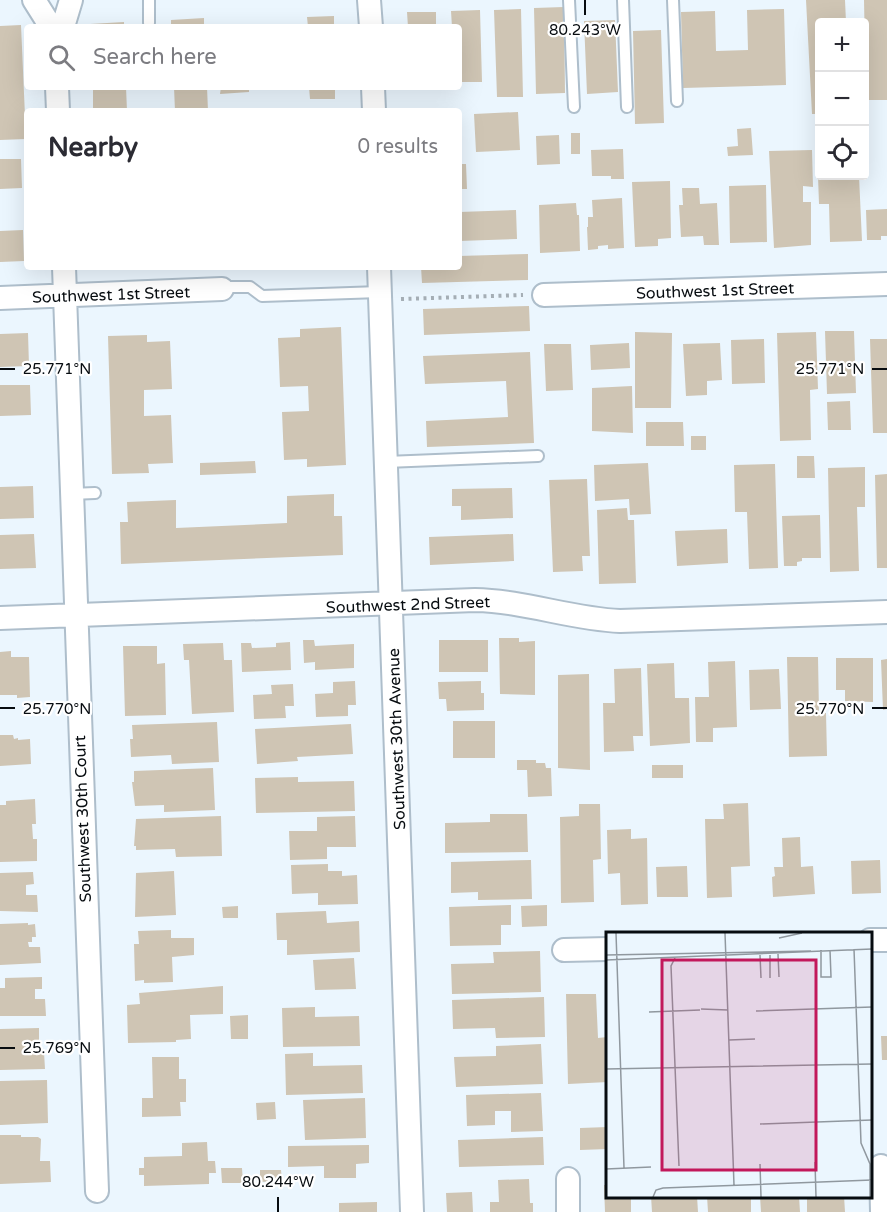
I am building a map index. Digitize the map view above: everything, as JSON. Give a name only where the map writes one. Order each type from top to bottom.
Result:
[{"type":"street","points":[[34,0],[49,24]]},
{"type":"street","points":[[62,24],[71,0]]},
{"type":"street","points":[[369,0],[371,24]]},
{"type":"street","points":[[57,90],[58,108]]},
{"type":"street","points":[[373,90],[374,108]]},
{"type":"street","name":"Southwest 30th Court","points":[[63,270],[96,1191]]},
{"type":"street","name":"Southwest 30th Avenue","points":[[380,270],[391,296],[386,462],[412,1212]]},
{"type":"street","name":"Southwest 1st Street","points":[[536,295],[887,284]]},
{"type":"street","name":"Southwest 1st Street","points":[[0,298],[225,288]]},
{"type":"street","name":"Southwest 2nd Street","points":[[0,618],[475,600],[501,601],[588,619],[620,621],[887,612]]},
{"type":"street","points":[[564,950],[606,949]]},
{"type":"street","points":[[881,1166],[882,1212]]},
{"type":"street","points":[[568,1179],[568,1212]]},
{"type":"lane","points":[[149,0],[149,23]]},
{"type":"lane","points":[[569,0],[574,107]]},
{"type":"lane","points":[[623,0],[627,107]]},
{"type":"lane","points":[[673,0],[677,101]]},
{"type":"lane","points":[[225,288],[250,287],[262,296],[391,296]]},
{"type":"lane","points":[[386,462],[538,456]]},
{"type":"lane","points":[[71,494],[95,493]]},
{"type":"path","points":[[391,296],[536,295]]},
{"type":"building","points":[[806,0],[845,0],[846,18],[815,18],[815,114],[812,114]]},
{"type":"building","points":[[864,0],[887,0],[887,100],[869,100],[869,18],[864,18]]},
{"type":"building","points":[[564,7],[565,93],[536,94],[534,8]]},
{"type":"building","points":[[521,9],[523,97],[497,97],[494,10]]},
{"type":"building","points":[[784,9],[786,85],[683,88],[681,12],[715,11],[716,51],[748,50],[747,10]]},
{"type":"building","points":[[480,10],[482,82],[462,82],[462,24],[452,24],[451,11]]},
{"type":"building","points":[[407,12],[436,12],[436,24],[408,24]]},
{"type":"building","points":[[334,16],[334,24],[308,24],[307,17]]},
{"type":"building","points":[[204,18],[204,24],[171,24],[171,20]]},
{"type":"building","points":[[615,20],[618,92],[587,94],[584,21]]},
{"type":"building","points":[[124,22],[124,24],[90,24]]},
{"type":"building","points":[[21,25],[24,139],[0,140],[0,26]]},
{"type":"building","points":[[661,30],[664,123],[635,124],[633,31]]},
{"type":"building","points":[[93,90],[126,90],[127,108],[93,108]]},
{"type":"building","points":[[174,90],[207,90],[208,108],[175,108]]},
{"type":"building","points":[[221,90],[249,90],[249,92],[220,94]]},
{"type":"building","points":[[309,90],[335,90],[335,99],[310,99]]},
{"type":"building","points":[[518,112],[520,150],[476,152],[474,114]]},
{"type":"building","points":[[751,128],[753,155],[728,156],[727,147],[738,146],[737,129]]},
{"type":"building","points":[[571,133],[580,133],[580,154],[571,154]]},
{"type":"building","points":[[559,135],[560,164],[537,165],[536,136]]},
{"type":"building","points":[[623,149],[624,179],[592,176],[591,150]]},
{"type":"building","points":[[812,150],[813,187],[803,186],[803,202],[811,202],[811,245],[774,248],[769,151]]},
{"type":"building","points":[[0,159],[21,159],[22,188],[0,189]]},
{"type":"building","points":[[462,164],[466,164],[467,189],[462,189]]},
{"type":"building","points":[[818,180],[859,180],[862,241],[830,242],[829,204],[819,204]]},
{"type":"building","points":[[670,181],[671,238],[658,239],[658,246],[635,247],[632,182]]},
{"type":"building","points":[[766,185],[767,242],[730,243],[729,186]]},
{"type":"building","points":[[682,188],[699,188],[700,204],[717,203],[719,245],[704,245],[703,236],[681,237],[679,205],[683,205]]},
{"type":"building","points":[[622,198],[624,248],[608,249],[608,245],[588,250],[587,227],[588,217],[593,217],[592,200]]},
{"type":"building","points":[[576,203],[577,215],[579,215],[580,251],[540,253],[539,205]]},
{"type":"building","points":[[887,209],[887,236],[881,236],[881,240],[867,240],[866,210]]},
{"type":"building","points":[[516,210],[517,239],[462,241],[462,212]]},
{"type":"building","points":[[23,230],[24,261],[0,262],[0,231]]},
{"type":"building","points":[[528,254],[528,280],[422,283],[421,270],[462,270],[462,256]]},
{"type":"building","points":[[529,306],[530,331],[424,335],[423,309]]},
{"type":"building","points":[[341,327],[346,465],[307,467],[307,459],[284,460],[282,412],[309,411],[308,386],[280,387],[278,338],[300,337],[300,329]]},
{"type":"building","points":[[825,331],[854,331],[856,393],[827,394]]},
{"type":"building","points":[[635,332],[672,333],[671,408],[635,408]]},
{"type":"building","points":[[816,332],[818,389],[810,390],[811,440],[780,441],[777,333]]},
{"type":"building","points":[[28,333],[29,366],[0,367],[0,334]]},
{"type":"building","points":[[147,335],[147,342],[170,341],[172,389],[144,390],[144,416],[171,415],[173,463],[148,464],[149,473],[112,474],[108,336]]},
{"type":"building","points":[[764,339],[765,383],[732,384],[731,340]]},
{"type":"building","points":[[870,339],[887,339],[887,433],[873,433]]},
{"type":"building","points":[[629,343],[630,368],[591,370],[590,345]]},
{"type":"building","points":[[720,343],[722,380],[707,381],[707,395],[686,396],[683,344]]},
{"type":"building","points":[[544,344],[571,344],[573,390],[546,391]]},
{"type":"building","points":[[530,352],[534,443],[427,447],[426,421],[508,417],[506,381],[425,384],[423,356]]},
{"type":"building","points":[[0,385],[30,385],[31,415],[0,416]]},
{"type":"building","points":[[632,386],[633,433],[592,431],[592,388]]},
{"type":"building","points":[[850,401],[851,430],[828,430],[827,402]]},
{"type":"building","points":[[646,422],[683,422],[684,446],[646,446]]},
{"type":"building","points":[[691,436],[706,436],[706,450],[691,450]]},
{"type":"building","points":[[797,456],[814,456],[815,478],[797,478]]},
{"type":"building","points":[[255,461],[256,473],[200,475],[200,463]]},
{"type":"building","points":[[648,463],[651,514],[630,515],[629,499],[595,501],[594,465]]},
{"type":"building","points":[[775,464],[778,568],[749,569],[747,512],[735,512],[734,465]]},
{"type":"building","points":[[865,467],[865,507],[857,507],[859,571],[830,572],[828,468]]},
{"type":"building","points":[[887,474],[887,568],[877,568],[875,475]]},
{"type":"building","points":[[587,479],[590,556],[582,556],[583,571],[553,572],[549,480]]},
{"type":"building","points":[[33,486],[34,518],[0,519],[0,487]]},
{"type":"building","points":[[512,488],[513,518],[461,520],[461,506],[452,506],[452,489]]},
{"type":"building","points":[[334,494],[334,516],[342,516],[343,555],[121,564],[120,522],[128,522],[127,502],[176,500],[176,528],[287,523],[287,496]]},
{"type":"building","points":[[627,508],[628,520],[634,520],[636,583],[599,584],[597,510]]},
{"type":"building","points":[[820,515],[821,558],[802,558],[802,561],[797,562],[797,566],[784,566],[782,516]]},
{"type":"building","points":[[727,529],[728,563],[677,566],[675,531]]},
{"type":"building","points":[[34,534],[36,568],[0,569],[0,535]]},
{"type":"building","points":[[513,534],[514,561],[430,565],[429,537]]},
{"type":"building","points":[[499,638],[519,638],[519,642],[535,641],[535,695],[500,694]]},
{"type":"building","points":[[303,640],[314,640],[315,646],[354,644],[354,668],[315,670],[315,662],[304,663]]},
{"type":"building","points":[[439,640],[488,640],[488,672],[439,672]]},
{"type":"building","points":[[290,642],[291,670],[242,672],[241,643],[251,643],[252,648],[276,647],[276,643]]},
{"type":"building","points":[[223,643],[224,660],[232,660],[234,712],[192,714],[189,660],[184,660],[183,644]]},
{"type":"building","points":[[123,646],[157,646],[157,664],[165,663],[166,715],[125,716]]},
{"type":"building","points":[[11,651],[11,657],[29,657],[30,697],[17,698],[17,695],[0,695],[0,652]]},
{"type":"building","points":[[787,657],[818,657],[819,713],[826,713],[827,756],[789,757]]},
{"type":"building","points":[[836,658],[873,658],[873,702],[845,701],[845,690],[836,690]]},
{"type":"building","points":[[887,659],[887,709],[883,710],[881,660]]},
{"type":"building","points":[[735,661],[737,727],[713,728],[713,742],[696,742],[695,697],[709,697],[708,662]]},
{"type":"building","points":[[674,663],[675,698],[689,698],[690,743],[650,746],[647,664]]},
{"type":"building","points":[[641,668],[643,736],[633,736],[634,751],[604,752],[603,703],[615,703],[614,669]]},
{"type":"building","points":[[779,669],[781,709],[750,710],[749,670]]},
{"type":"building","points":[[589,674],[590,770],[558,768],[558,675]]},
{"type":"building","points":[[355,681],[356,705],[348,705],[348,716],[316,717],[315,694],[333,693],[333,682]]},
{"type":"building","points":[[481,681],[484,710],[447,711],[446,699],[439,699],[438,682]]},
{"type":"building","points":[[293,684],[294,706],[285,706],[286,718],[254,719],[253,695],[272,694],[271,685]]},
{"type":"building","points":[[453,721],[495,721],[495,758],[453,758]]},
{"type":"building","points":[[217,722],[219,762],[172,764],[171,755],[131,757],[132,725]]},
{"type":"building","points":[[351,724],[353,754],[297,757],[298,761],[257,764],[255,729]]},
{"type":"building","points":[[0,735],[13,735],[14,739],[18,738],[18,740],[30,739],[31,764],[0,766]]},
{"type":"building","points":[[517,760],[536,760],[536,763],[545,763],[546,768],[551,768],[552,796],[528,797],[527,770],[517,770]]},
{"type":"building","points":[[652,765],[683,765],[683,778],[652,778]]},
{"type":"building","points":[[213,768],[215,810],[164,812],[164,805],[135,806],[132,782],[134,782],[134,771]]},
{"type":"building","points":[[298,777],[298,782],[354,781],[355,811],[256,813],[255,778]]},
{"type":"building","points":[[35,799],[36,824],[32,824],[33,839],[37,839],[37,861],[0,862],[0,805],[6,805],[6,801]]},
{"type":"building","points":[[748,803],[750,866],[731,867],[732,897],[707,898],[705,819],[724,819],[723,804]]},
{"type":"building","points":[[579,804],[600,804],[601,859],[593,860],[594,902],[561,903],[560,817],[579,816]]},
{"type":"building","points":[[490,814],[527,814],[528,852],[445,853],[445,823],[490,822]]},
{"type":"building","points":[[221,816],[222,856],[176,857],[175,849],[136,850],[134,846],[136,819]]},
{"type":"building","points":[[355,816],[356,847],[327,847],[327,859],[290,860],[289,831],[317,831],[317,817]]},
{"type":"building","points":[[631,829],[631,839],[647,838],[648,904],[621,905],[620,873],[608,874],[607,830]]},
{"type":"building","points":[[800,837],[801,867],[813,866],[815,894],[773,897],[774,867],[783,867],[782,838]]},
{"type":"building","points":[[531,860],[532,899],[478,900],[478,892],[451,893],[451,862]]},
{"type":"building","points":[[880,860],[881,893],[852,894],[851,861]]},
{"type":"building","points":[[328,864],[328,871],[342,871],[342,876],[357,875],[358,904],[318,905],[318,893],[292,894],[291,865]]},
{"type":"building","points":[[687,866],[688,897],[657,897],[656,867]]},
{"type":"building","points":[[174,871],[176,915],[135,917],[136,873]]},
{"type":"building","points":[[33,872],[34,884],[26,885],[26,895],[37,895],[38,912],[0,911],[0,873]]},
{"type":"building","points":[[511,905],[511,925],[501,925],[501,945],[450,946],[449,907]]},
{"type":"building","points":[[547,905],[547,926],[522,927],[521,906]]},
{"type":"building","points":[[238,906],[238,918],[223,918],[222,907]]},
{"type":"building","points":[[326,911],[327,923],[359,921],[360,952],[287,955],[287,940],[277,940],[276,913]]},
{"type":"building","points":[[28,923],[28,925],[35,924],[36,937],[32,937],[32,942],[28,942],[29,947],[40,947],[41,963],[0,965],[0,924]]},
{"type":"building","points":[[171,930],[171,938],[194,938],[194,955],[172,957],[173,982],[135,981],[134,944],[139,944],[138,931]]},
{"type":"building","points":[[540,951],[541,992],[452,994],[451,964],[494,963],[493,952]]},
{"type":"building","points":[[354,958],[356,989],[315,990],[313,960]]},
{"type":"building","points":[[42,977],[42,989],[35,989],[35,999],[45,999],[46,1016],[0,1016],[0,988],[5,988],[5,978]]},
{"type":"building","points":[[223,986],[223,1014],[190,1015],[191,1039],[176,1040],[176,1042],[128,1043],[127,1005],[140,1004],[139,993]]},
{"type":"building","points":[[566,994],[596,994],[598,1038],[606,1037],[606,1082],[568,1084]]},
{"type":"building","points":[[544,997],[545,1037],[496,1038],[495,1028],[453,1029],[452,1000]]},
{"type":"building","points":[[315,1007],[315,1017],[359,1016],[360,1046],[283,1047],[282,1008]]},
{"type":"building","points":[[248,1015],[248,1039],[231,1039],[230,1016]]},
{"type":"building","points":[[39,1028],[39,1041],[32,1042],[33,1052],[44,1052],[45,1069],[0,1070],[0,1029]]},
{"type":"building","points":[[881,1036],[887,1036],[887,1060],[882,1060]]},
{"type":"building","points":[[541,1044],[543,1084],[456,1087],[454,1057],[496,1056],[496,1046]]},
{"type":"building","points":[[313,1053],[313,1066],[362,1065],[363,1093],[286,1095],[285,1054]]},
{"type":"building","points":[[152,1057],[179,1057],[179,1079],[186,1079],[186,1102],[180,1102],[181,1116],[142,1117],[142,1098],[153,1098]]},
{"type":"building","points":[[47,1080],[48,1123],[0,1125],[0,1081]]},
{"type":"building","points":[[541,1093],[543,1131],[511,1132],[511,1111],[495,1111],[495,1125],[467,1126],[466,1095]]},
{"type":"building","points":[[365,1098],[366,1138],[305,1140],[303,1100]]},
{"type":"building","points":[[275,1102],[276,1119],[257,1120],[256,1103]]},
{"type":"building","points":[[606,1127],[606,1149],[580,1150],[580,1128]]},
{"type":"building","points":[[0,1135],[21,1135],[21,1137],[41,1139],[40,1161],[50,1161],[51,1182],[0,1184]]},
{"type":"building","points":[[543,1137],[544,1165],[459,1167],[458,1140]]},
{"type":"building","points":[[207,1142],[208,1161],[215,1161],[216,1173],[209,1173],[209,1184],[144,1186],[144,1175],[139,1175],[139,1168],[144,1168],[144,1157],[182,1156],[182,1143]]},
{"type":"building","points":[[369,1145],[369,1163],[356,1164],[356,1178],[324,1178],[324,1166],[288,1167],[288,1146]]},
{"type":"building","points":[[221,1168],[242,1168],[243,1183],[222,1183]]},
{"type":"building","points":[[260,1170],[281,1170],[282,1181],[260,1182]]},
{"type":"building","points":[[529,1179],[530,1203],[533,1203],[533,1212],[490,1212],[490,1202],[499,1202],[498,1180]]},
{"type":"building","points":[[604,1185],[606,1185],[606,1197],[631,1197],[631,1212],[605,1212]]},
{"type":"building","points":[[472,1192],[473,1212],[447,1212],[446,1193]]},
{"type":"building","points":[[651,1197],[697,1197],[698,1212],[652,1212]]},
{"type":"building","points":[[707,1197],[751,1197],[751,1212],[708,1212]]},
{"type":"building","points":[[760,1197],[799,1197],[800,1212],[761,1212]]},
{"type":"building","points":[[807,1197],[844,1197],[845,1212],[807,1212]]},
{"type":"building","points":[[377,1202],[377,1212],[339,1212],[339,1203]]}]
